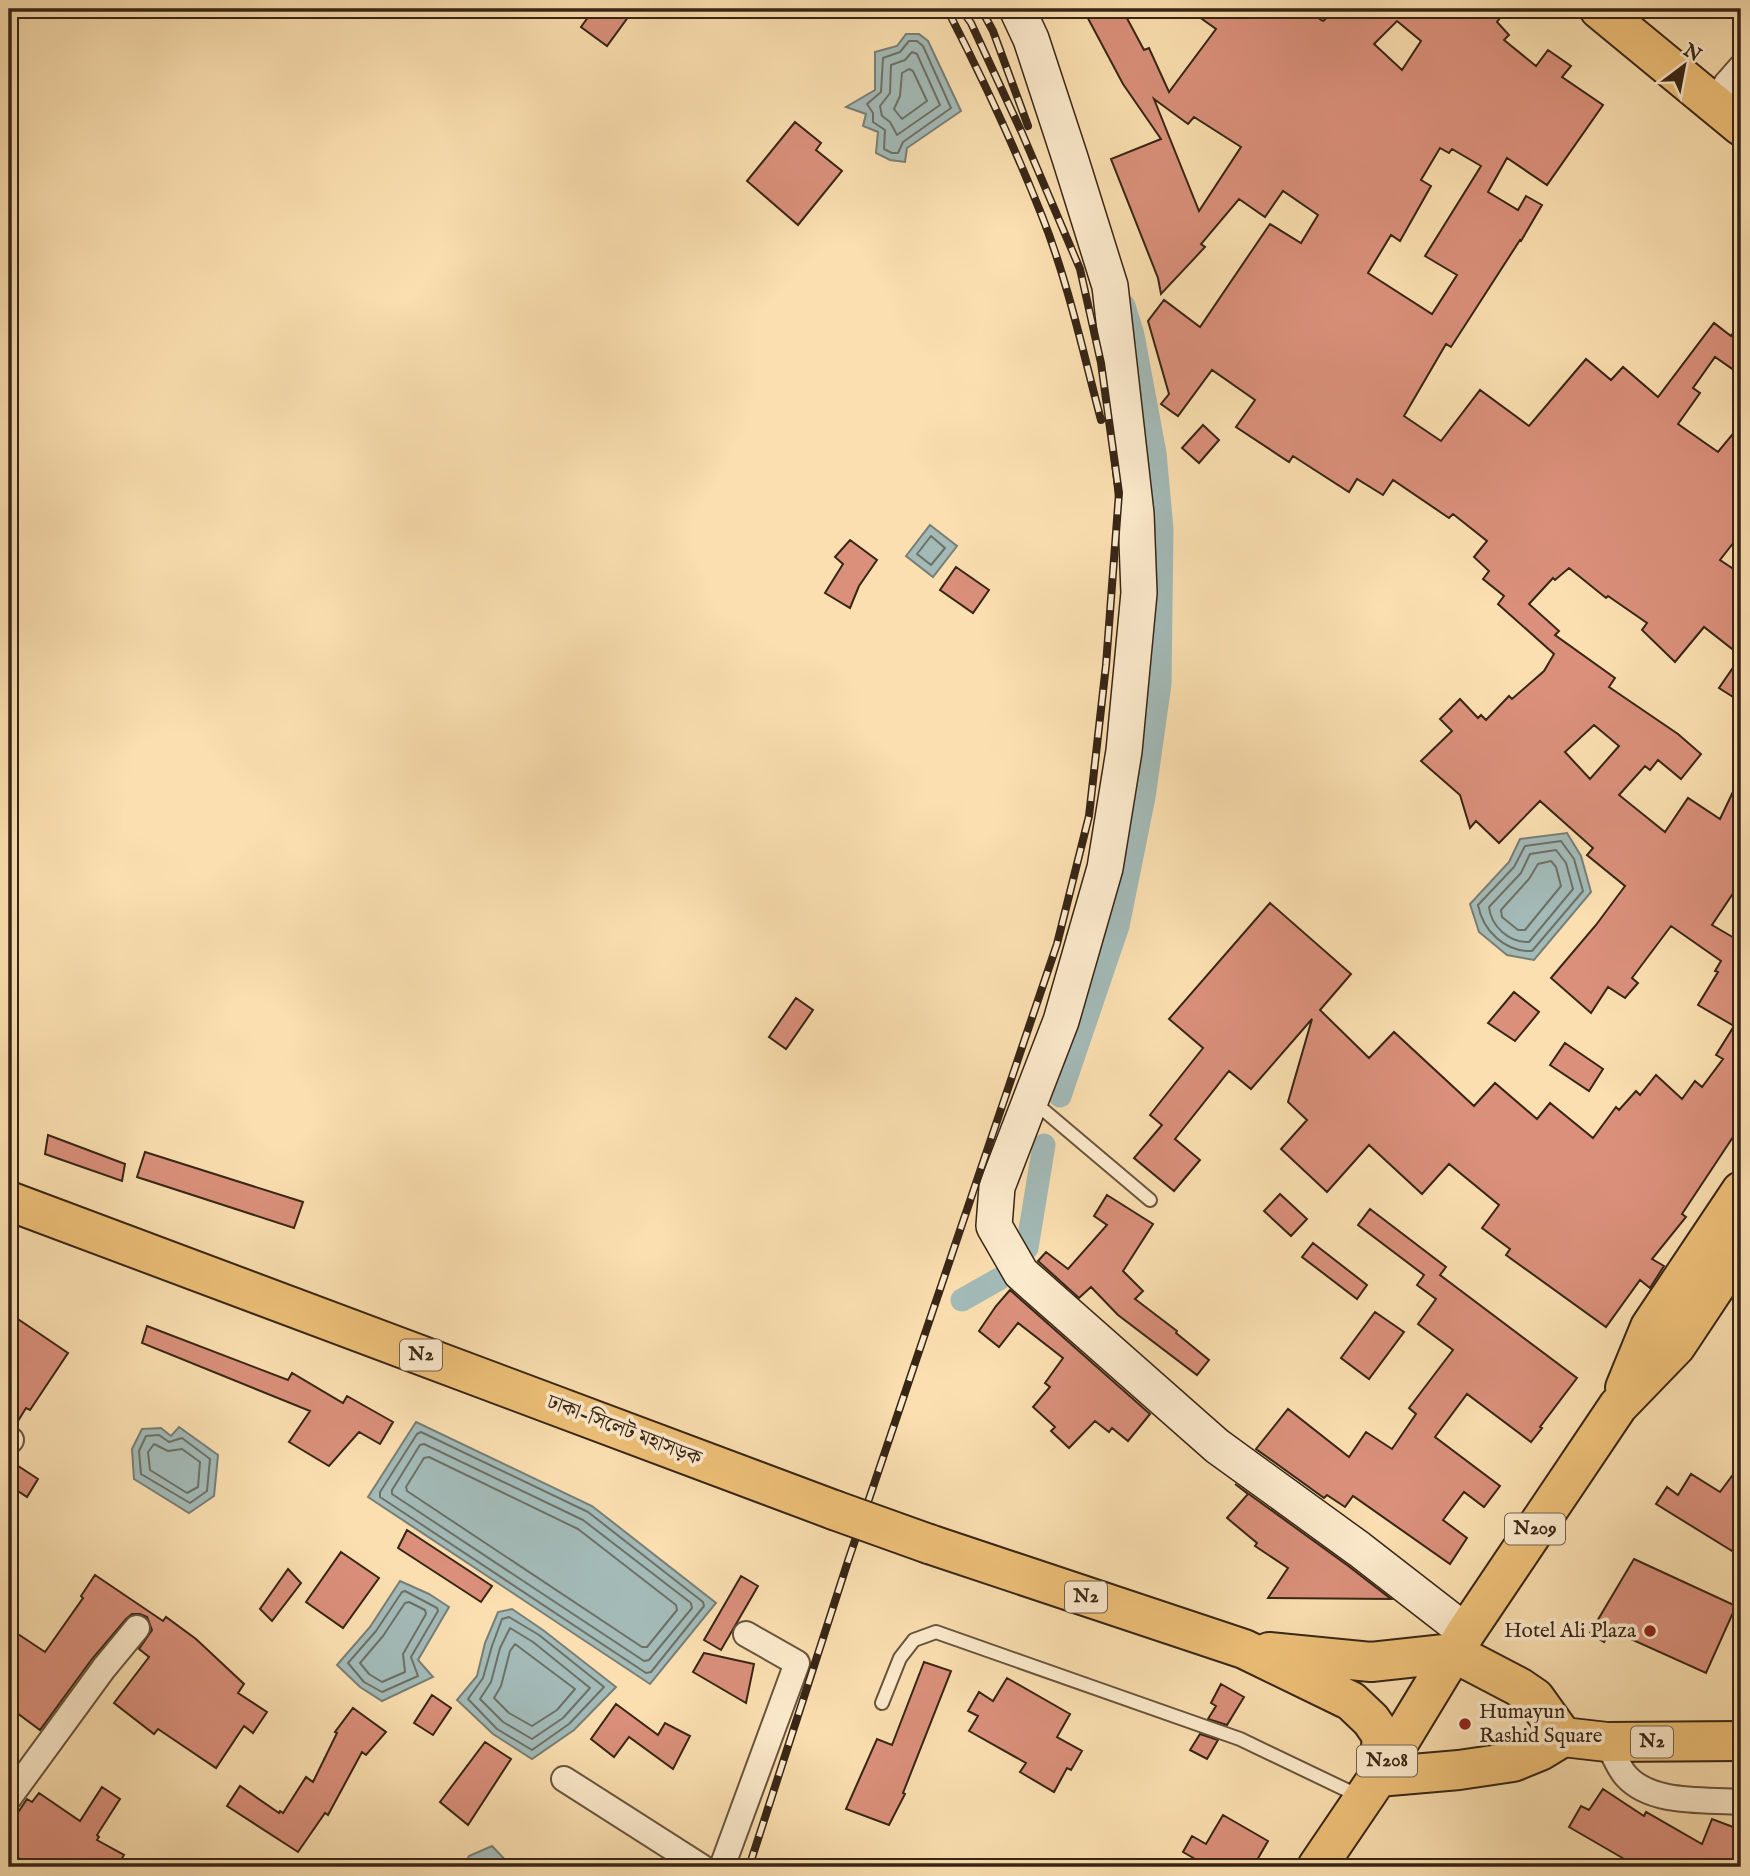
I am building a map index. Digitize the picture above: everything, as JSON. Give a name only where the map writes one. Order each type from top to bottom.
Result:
[{"type":"highway","points":[[1599,9],[1741,126]]},
{"type":"highway","points":[[1633,9],[1736,82]]},
{"type":"highway","name":"N209","points":[[1618,1406],[1650,1327],[1741,1191]]},
{"type":"highway","name":"ঢাকা-সিলেট মহাসড়ক","points":[[9,1200],[834,1510],[1244,1649],[1351,1701],[1371,1720],[1381,1736],[1371,1788]]},
{"type":"highway","name":"N209","points":[[1460,1643],[1618,1406],[1676,1346],[1737,1262]]},
{"type":"highway","points":[[1371,1788],[1513,1762],[1540,1751],[1563,1737],[1535,1698],[1460,1643]]},
{"type":"highway","name":"ঢাকা-সিলেট মহাসড়ক","points":[[1244,1649],[1371,1662],[1460,1643]]},
{"type":"highway","name":"N208","points":[[1317,1867],[1371,1788],[1460,1643]]},
{"type":"highway","name":"N2","points":[[1563,1737],[1607,1742],[1741,1741]]},
{"type":"street","points":[[1017,9],[1031,39],[1110,286],[1136,514],[1139,593],[1124,751],[1105,868],[1061,1021],[997,1187],[994,1226],[1021,1273],[1217,1446],[1359,1549],[1460,1643]]},
{"type":"street","points":[[9,1798],[104,1668],[137,1628]]},
{"type":"street","points":[[722,1867],[797,1663],[746,1634]]},
{"type":"street","points":[[1607,1742],[1626,1776],[1643,1790],[1657,1796],[1741,1802]]},
{"type":"street","points":[[564,1779],[702,1867]]},
{"type":"lane","points":[[1031,1100],[1150,1200]]},
{"type":"lane","points":[[882,1703],[900,1658],[914,1640],[936,1632],[1371,1788]]},
{"type":"water","points":[[906,34],[919,34],[928,41],[961,111],[907,148],[905,162],[890,160],[876,153],[878,132],[863,126],[866,114],[846,107],[875,90],[875,52],[897,46]]},
{"type":"water","points":[[930,525],[957,546],[933,577],[906,556]]},
{"type":"water","points":[[1567,833],[1581,856],[1591,892],[1534,960],[1507,955],[1479,932],[1470,904],[1509,862],[1520,839]]},
{"type":"water","points":[[416,1422],[592,1506],[716,1603],[650,1684],[368,1497]]},
{"type":"water","points":[[179,1427],[218,1455],[214,1496],[189,1513],[134,1479],[132,1449],[142,1429],[161,1428],[171,1436]]},
{"type":"water","points":[[400,1581],[429,1594],[449,1607],[418,1660],[433,1677],[382,1701],[360,1687],[337,1665],[370,1627]]},
{"type":"water","points":[[512,1609],[616,1687],[574,1730],[532,1759],[493,1734],[457,1700],[477,1676],[485,1643],[498,1612]]},
{"type":"water","points":[[492,1846],[512,1867],[463,1867],[469,1856]]},
{"type":"building","points":[[594,9],[634,9],[607,46],[581,27]]},
{"type":"building","points":[[1083,9],[1122,9],[1144,50],[1149,48],[1169,92],[1216,29],[1188,9],[1304,9],[1323,21],[1337,9],[1507,9],[1497,22],[1509,35],[1504,40],[1536,66],[1548,50],[1571,66],[1562,77],[1603,105],[1547,185],[1507,158],[1488,192],[1518,210],[1526,196],[1542,205],[1451,347],[1446,344],[1404,416],[1441,441],[1480,390],[1529,426],[1586,359],[1611,380],[1623,367],[1658,397],[1714,323],[1731,336],[1741,321],[1741,375],[1715,357],[1693,388],[1700,393],[1678,424],[1718,452],[1741,424],[1741,533],[1720,560],[1741,574],[1741,656],[1704,627],[1675,662],[1642,630],[1647,623],[1608,596],[1606,598],[1569,568],[1555,580],[1553,578],[1529,604],[1559,631],[1555,635],[1615,678],[1609,687],[1678,734],[1701,754],[1681,779],[1658,760],[1650,770],[1645,766],[1619,795],[1665,832],[1688,798],[1720,819],[1741,775],[1741,897],[1734,892],[1712,925],[1741,942],[1741,1125],[1682,1214],[1686,1217],[1652,1259],[1664,1266],[1650,1288],[1640,1280],[1606,1327],[1506,1255],[1510,1249],[1482,1228],[1499,1205],[1449,1164],[1422,1194],[1369,1145],[1327,1192],[1281,1149],[1307,1120],[1288,1102],[1312,1019],[1251,1089],[1229,1071],[1175,1139],[1200,1160],[1174,1191],[1134,1158],[1162,1125],[1150,1115],[1203,1048],[1169,1019],[1270,903],[1351,974],[1320,1010],[1369,1058],[1394,1032],[1474,1106],[1495,1083],[1537,1119],[1550,1103],[1593,1138],[1616,1107],[1619,1110],[1636,1091],[1640,1095],[1656,1075],[1682,1099],[1695,1081],[1702,1087],[1723,1059],[1716,1055],[1734,1026],[1698,1005],[1718,972],[1715,971],[1721,961],[1671,926],[1632,978],[1638,983],[1625,998],[1608,987],[1591,1013],[1551,978],[1625,886],[1587,855],[1593,848],[1540,801],[1499,843],[1476,821],[1470,828],[1460,795],[1421,761],[1452,731],[1440,719],[1460,699],[1478,718],[1481,715],[1486,720],[1509,696],[1512,699],[1544,671],[1554,654],[1498,604],[1504,596],[1483,579],[1489,571],[1474,557],[1487,541],[1453,514],[1449,518],[1393,480],[1383,495],[1357,479],[1349,492],[1293,456],[1289,462],[1236,427],[1255,400],[1212,370],[1178,416],[1161,404],[1169,394],[1148,321],[1164,300],[1200,327],[1270,224],[1301,243],[1318,215],[1283,191],[1265,217],[1239,199],[1201,244],[1205,247],[1161,294],[1158,278],[1111,159],[1161,139],[1123,84]],"holes":[[[1397,21],[1421,41],[1402,70],[1374,44]],[[1154,99],[1188,124],[1194,117],[1241,147],[1199,211]],[[1440,148],[1449,153],[1452,149],[1481,166],[1425,256],[1457,275],[1432,314],[1368,273],[1391,235],[1400,241],[1431,186],[1421,180]],[[1594,725],[1619,746],[1590,779],[1565,752]]]},
{"type":"building","points":[[795,122],[821,143],[816,150],[842,171],[798,225],[747,181]]},
{"type":"building","points":[[1203,425],[1219,440],[1199,463],[1182,448]]},
{"type":"building","points":[[850,540],[877,560],[859,586],[850,608],[825,593],[843,564],[835,557]]},
{"type":"building","points":[[956,567],[989,590],[973,613],[940,590]]},
{"type":"building","points":[[1741,656],[1741,702],[1719,688]]},
{"type":"building","points":[[1514,992],[1539,1012],[1515,1041],[1488,1023]]},
{"type":"building","points":[[796,998],[813,1010],[786,1049],[769,1037]]},
{"type":"building","points":[[1565,1043],[1603,1069],[1589,1091],[1550,1065]]},
{"type":"building","points":[[48,1135],[125,1164],[122,1181],[45,1154]]},
{"type":"building","points":[[145,1152],[303,1202],[294,1228],[137,1177]]},
{"type":"building","points":[[1280,1194],[1307,1219],[1291,1236],[1264,1211]]},
{"type":"building","points":[[1107,1195],[1153,1224],[1123,1271],[1143,1291],[1135,1299],[1209,1360],[1197,1375],[1118,1315],[1091,1287],[1079,1298],[1038,1261],[1046,1252],[1068,1269],[1107,1225],[1094,1216]]},
{"type":"building","points":[[1370,1209],[1446,1267],[1440,1275],[1577,1378],[1531,1442],[1467,1394],[1435,1437],[1500,1486],[1484,1507],[1464,1492],[1443,1520],[1467,1538],[1450,1564],[1353,1496],[1345,1507],[1327,1495],[1324,1498],[1256,1449],[1288,1409],[1349,1457],[1366,1432],[1392,1449],[1416,1414],[1409,1408],[1453,1350],[1418,1324],[1436,1299],[1417,1285],[1424,1275],[1358,1225]]},
{"type":"building","points":[[1313,1243],[1367,1285],[1357,1299],[1302,1257]]},
{"type":"building","points":[[1010,1290],[1150,1414],[1128,1441],[1112,1428],[1109,1432],[1095,1421],[1069,1448],[1051,1431],[1055,1427],[1033,1407],[1050,1387],[1045,1383],[1063,1358],[1018,1323],[999,1347],[979,1331]]},
{"type":"building","points":[[1375,1312],[1404,1332],[1369,1379],[1341,1358]]},
{"type":"building","points":[[9,1313],[68,1353],[30,1410],[26,1408],[15,1426],[9,1426]]},
{"type":"building","points":[[147,1326],[288,1380],[292,1373],[343,1403],[347,1396],[393,1422],[380,1444],[359,1432],[329,1466],[289,1442],[310,1411],[142,1343]]},
{"type":"building","points":[[9,1460],[38,1479],[27,1497],[9,1485]]},
{"type":"building","points":[[1741,1464],[1741,1537],[1732,1551],[1656,1504],[1667,1487],[1678,1495],[1691,1474],[1720,1492]]},
{"type":"building","points":[[1235,1484],[1391,1599],[1268,1598],[1288,1568],[1255,1546],[1257,1543],[1227,1518],[1248,1494]]},
{"type":"building","points":[[407,1530],[492,1586],[481,1602],[398,1548]]},
{"type":"building","points":[[341,1552],[379,1578],[343,1628],[306,1602]]},
{"type":"building","points":[[1634,1559],[1736,1606],[1706,1673],[1611,1630],[1604,1642],[1590,1633]]},
{"type":"building","points":[[288,1569],[301,1583],[272,1621],[260,1609]]},
{"type":"building","points":[[95,1575],[163,1621],[166,1617],[196,1639],[244,1684],[238,1693],[267,1712],[253,1733],[244,1726],[216,1768],[158,1729],[154,1734],[114,1703],[149,1657],[139,1649],[152,1630],[147,1617],[140,1614],[132,1614],[126,1619],[92,1659],[40,1730],[9,1707],[9,1628],[45,1652],[83,1598],[81,1596]]},
{"type":"building","points":[[741,1576],[758,1586],[721,1650],[704,1640]]},
{"type":"building","points":[[704,1653],[754,1664],[746,1703],[693,1672]]},
{"type":"building","points":[[924,1662],[951,1671],[903,1793],[905,1794],[889,1825],[846,1809],[877,1739],[892,1745]]},
{"type":"building","points":[[1007,1678],[1070,1714],[1057,1737],[1082,1751],[1071,1770],[1067,1768],[1054,1792],[1020,1772],[1026,1763],[969,1731],[978,1716],[968,1711],[979,1692],[993,1701]]},
{"type":"building","points":[[1221,1684],[1244,1697],[1227,1725],[1208,1719],[1216,1706],[1211,1703]]},
{"type":"building","points":[[432,1695],[451,1708],[433,1735],[414,1723]]},
{"type":"building","points":[[616,1704],[658,1735],[665,1723],[690,1736],[673,1769],[629,1737],[614,1757],[591,1739]]},
{"type":"building","points":[[353,1708],[386,1732],[366,1755],[362,1752],[328,1815],[325,1813],[298,1852],[227,1806],[240,1786],[279,1813],[283,1813],[306,1777],[313,1782],[337,1733],[335,1732]]},
{"type":"building","points":[[1200,1734],[1218,1740],[1207,1759],[1190,1750]]},
{"type":"building","points":[[485,1742],[511,1759],[468,1825],[440,1802]]},
{"type":"building","points":[[102,1787],[120,1799],[97,1835],[97,1840],[124,1855],[117,1867],[33,1867],[9,1852],[9,1826],[27,1799],[32,1802],[39,1793],[80,1821]]},
{"type":"building","points":[[1603,1789],[1644,1816],[1646,1812],[1702,1844],[1712,1819],[1741,1830],[1741,1867],[1622,1867],[1626,1860],[1569,1827],[1581,1806],[1589,1810]]},
{"type":"building","points":[[1223,1815],[1268,1841],[1253,1867],[1209,1867],[1183,1852],[1192,1836],[1206,1844]]},
{"type":"waterway","points":[[1060,1096],[1118,926],[1144,797],[1160,684],[1162,529],[1155,453],[1133,335],[1124,306]]},
{"type":"waterway","points":[[1027,1248],[1044,1145]]},
{"type":"waterway","points":[[962,1300],[999,1279]]},
{"type":"railway","points":[[947,9],[997,111],[1042,216],[1067,292],[1101,420]]},
{"type":"railway","points":[[749,1867],[848,1561],[1057,944],[1089,816],[1106,665],[1119,493],[1101,363],[1080,269],[1022,133],[971,23],[961,9]]},
{"type":"railway","points":[[981,9],[993,31],[1028,126]]},
{"type":"place","name":"Hotel Ali Plaza","points":[[1650,1631]]},
{"type":"place","name":"Humayun Rashid Square","points":[[1465,1724]]}]
